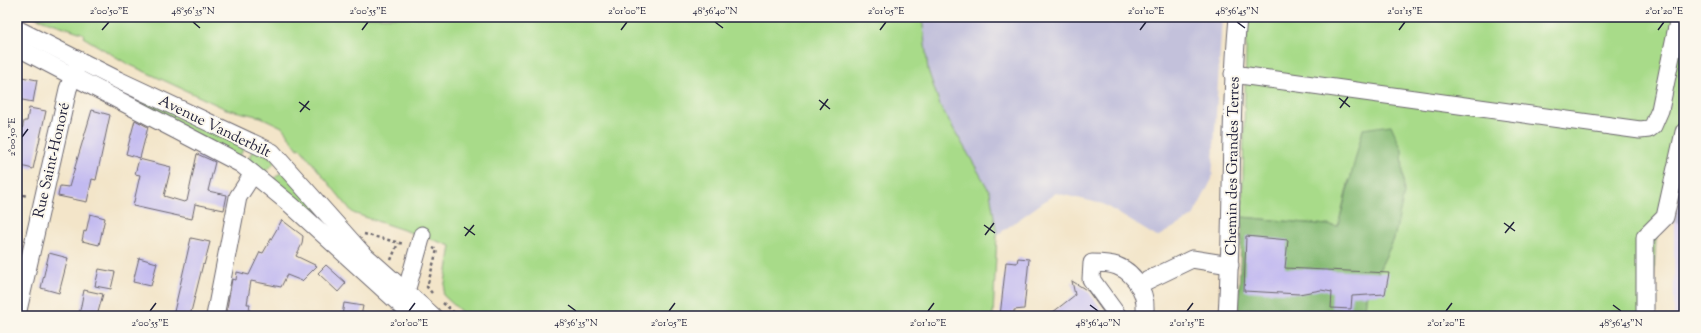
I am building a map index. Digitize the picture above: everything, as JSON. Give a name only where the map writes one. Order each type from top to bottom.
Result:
[{"type":"street","name":"Chemin des Grandes Terres","points":[[1227,316],[1230,265],[1233,74],[1238,17]]},
{"type":"street","points":[[1233,74],[1644,130],[1653,126],[1660,110],[1679,17]]},
{"type":"street","name":"Avenue Vanderbilt","points":[[17,29],[76,69],[241,164],[291,205],[413,316]]},
{"type":"street","name":"Avenue Vanderbilt","points":[[17,47],[76,69],[272,152],[361,252],[400,304],[433,316]]},
{"type":"street","name":"Rue Saint-Honoré","points":[[17,315],[68,89],[76,69]]},
{"type":"street","points":[[1645,316],[1645,237],[1665,217],[1684,132]]},
{"type":"street","points":[[215,316],[238,197],[253,174]]},
{"type":"street","points":[[400,304],[424,240]]},
{"type":"street","points":[[1138,285],[1192,259],[1230,265]]},
{"type":"street","points":[[1118,316],[1091,279],[1092,263],[1103,263],[1119,267],[1135,280],[1144,295],[1144,316]]},
{"type":"path","points":[[424,240],[437,250],[427,287],[435,296]]},
{"type":"path","points":[[388,264],[398,243]]},
{"type":"path","points":[[440,301],[458,316]]},
{"type":"shaded area","points":[[922,17],[1222,17],[1212,179],[1193,216],[1157,237],[1103,204],[1056,193],[997,235],[990,192],[940,105],[928,70]]},
{"type":"shaded area","points":[[1684,100],[1684,224],[1674,222],[1678,198],[1663,195]]},
{"type":"shaded area","points":[[1674,222],[1684,224],[1684,316],[1674,316]]},
{"type":"green space","points":[[34,17],[922,17],[928,70],[940,105],[990,192],[997,235],[993,316],[466,316],[443,295],[451,246],[353,213],[300,148],[298,149],[282,127],[261,117],[226,109],[126,63],[83,37],[84,35],[82,33]]},
{"type":"green space","points":[[1248,17],[1684,17],[1684,100],[1657,225],[1651,316],[1365,316],[1366,297],[1394,239],[1349,180],[1338,226],[1242,217]]},
{"type":"green space","points":[[97,75],[246,143],[239,158],[94,82]]},
{"type":"green space","points":[[1391,125],[1402,150],[1404,194],[1394,239],[1366,297],[1365,316],[1238,316],[1242,217],[1338,226],[1363,129]]},
{"type":"green space","points":[[254,147],[276,161],[262,175],[247,163]]},
{"type":"green space","points":[[284,170],[352,247],[270,182]]},
{"type":"building","points":[[17,76],[37,80],[33,102],[17,99]]},
{"type":"building","points":[[29,108],[46,111],[33,169],[17,165],[17,152],[24,121],[27,121]]},
{"type":"building","points":[[92,110],[110,115],[96,180],[92,179],[87,202],[58,196],[60,186],[69,187]]},
{"type":"building","points":[[135,120],[148,127],[140,158],[126,154]]},
{"type":"building","points":[[197,154],[215,162],[208,191],[227,195],[224,210],[195,204],[192,219],[133,206],[140,175],[135,174],[139,159],[171,167],[164,196],[184,202],[187,201]]},
{"type":"building","points":[[90,214],[105,218],[99,245],[82,241],[84,231],[86,232]]},
{"type":"building","points":[[282,220],[303,236],[302,244],[296,256],[317,266],[302,281],[287,275],[281,287],[251,281],[247,304],[250,304],[248,316],[226,314],[232,279],[236,280],[237,272],[249,275],[260,252],[263,253]]},
{"type":"building","points":[[1246,236],[1288,240],[1285,268],[1389,273],[1385,294],[1352,296],[1351,309],[1331,308],[1332,292],[1321,290],[1299,294],[1244,291]]},
{"type":"building","points":[[191,238],[210,242],[190,316],[173,316]]},
{"type":"building","points":[[49,253],[68,258],[59,293],[41,288]]},
{"type":"building","points":[[139,258],[157,263],[151,286],[133,282]]},
{"type":"building","points":[[1018,258],[1029,259],[1024,309],[1014,310],[1014,316],[1000,316],[1006,262],[1017,263]]},
{"type":"building","points":[[326,265],[346,283],[338,292],[318,273]]},
{"type":"building","points":[[99,269],[115,272],[111,289],[95,286]]},
{"type":"building","points":[[1072,281],[1088,291],[1106,316],[1048,316],[1075,295]]},
{"type":"building","points":[[84,290],[103,294],[97,316],[79,316]]},
{"type":"building","points":[[344,303],[363,306],[361,316],[342,316]]}]
